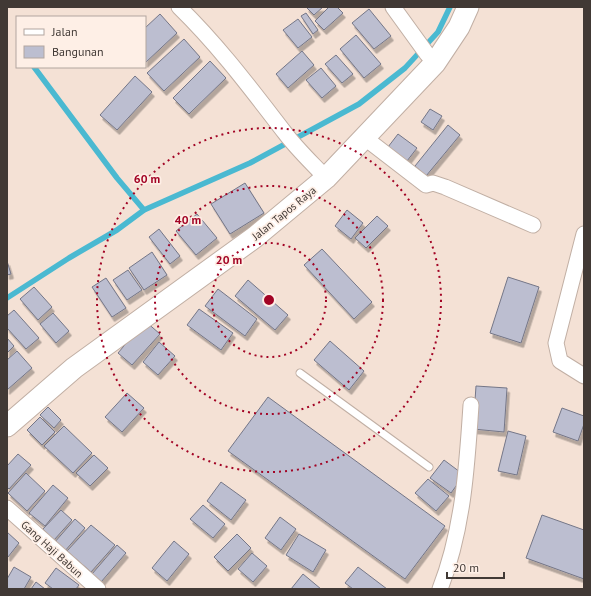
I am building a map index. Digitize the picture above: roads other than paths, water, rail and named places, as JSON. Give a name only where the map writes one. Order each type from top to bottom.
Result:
[{"type":"main road","name":"Jalan Tapos Raya","points":[[7,426],[74,368],[254,237],[326,178],[365,138],[427,53],[459,27],[468,7]]},
{"type":"street","points":[[179,7],[200,27],[234,67],[286,135],[326,178]]},
{"type":"street","points":[[393,7],[427,53]]},
{"type":"street","points":[[365,138],[426,184],[433,183],[445,187],[533,225]]},
{"type":"street","points":[[584,234],[556,343],[560,361],[584,376]]},
{"type":"street","points":[[440,589],[458,529],[467,472],[471,405]]},
{"type":"street","name":"Gang Haji Babun","points":[[7,508],[98,589]]},
{"type":"lane","points":[[300,373],[429,467]]},
{"type":"waterway","points":[[7,298],[69,258],[117,230],[144,210],[250,163],[359,104],[405,68],[438,32],[450,7]]},
{"type":"waterway","points":[[35,68],[117,178],[144,210]]}]
